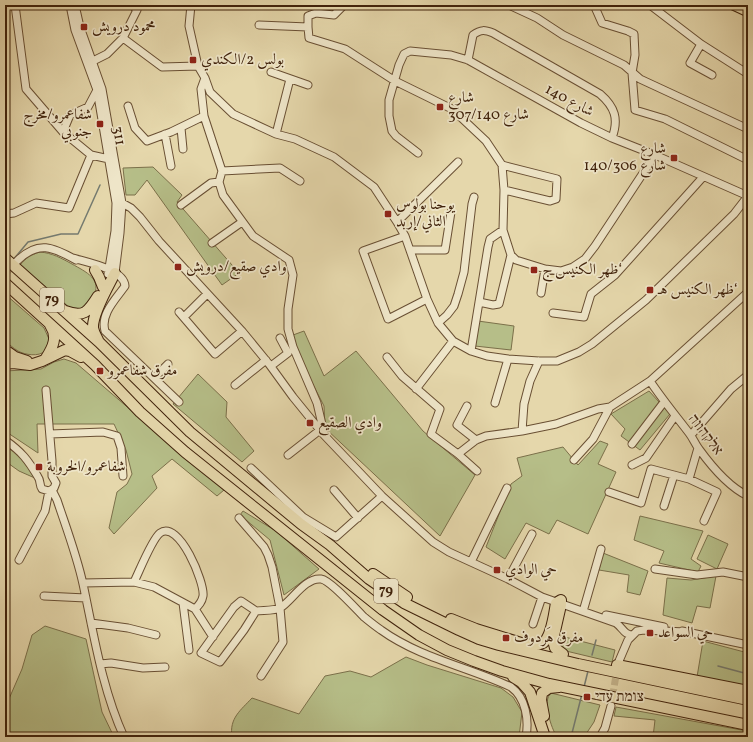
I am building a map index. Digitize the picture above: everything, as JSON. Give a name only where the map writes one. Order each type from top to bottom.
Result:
[{"type":"highway","name":"79","points":[[5,258],[99,342],[190,432],[301,524],[330,545],[369,579],[404,603],[479,639],[499,645],[578,664],[748,700]]},
{"type":"highway","points":[[94,266],[103,287]]},
{"type":"highway","points":[[62,310],[75,314],[86,312],[92,305],[111,272]]},
{"type":"highway","points":[[99,342],[94,332],[94,319],[111,272]]},
{"type":"highway","name":"79","points":[[5,283],[95,365],[140,412],[185,452],[383,610],[419,635],[447,650],[502,671],[564,688],[748,725]]},
{"type":"highway","points":[[38,312],[49,324],[54,333],[53,345],[46,359]]},
{"type":"highway","points":[[6,350],[21,359],[35,363]]},
{"type":"highway","points":[[5,364],[13,363],[26,365],[35,363],[65,350],[70,351],[95,365]]},
{"type":"highway","points":[[330,545],[422,606],[463,624],[524,644],[581,659],[748,691]]},
{"type":"highway","points":[[524,644],[534,645],[543,642],[549,634],[559,603]]},
{"type":"highway","points":[[559,603],[553,640],[555,648],[563,654]]},
{"type":"highway","points":[[502,671],[521,682],[530,692],[545,737]]},
{"type":"highway","points":[[552,737],[541,707],[541,696],[542,692],[549,688],[564,688]]},
{"type":"main road","points":[[733,5],[748,12]]},
{"type":"street","points":[[8,5],[15,7],[26,89],[63,132],[91,155],[112,159]]},
{"type":"street","name":"311","points":[[70,5],[75,30],[97,90],[112,159]]},
{"type":"street","name":"311","points":[[75,5],[80,26],[102,89],[119,203],[120,233],[111,272]]},
{"type":"street","points":[[93,60],[107,54],[123,38],[137,10],[132,5]]},
{"type":"street","points":[[191,5],[189,26],[198,66],[205,78],[210,92],[233,114],[276,134],[295,139],[334,157],[374,187],[405,236],[427,299],[438,323],[453,341],[471,351],[487,356],[539,361],[558,360],[579,352],[620,323],[646,300],[734,214],[748,196]]},
{"type":"street","points":[[344,5],[334,15],[316,13],[308,16],[309,38],[345,49],[395,81],[452,109],[486,141],[502,165],[504,190],[503,230],[510,255],[499,304],[493,305],[479,302]]},
{"type":"street","points":[[509,5],[537,18],[563,35],[624,65],[640,79],[748,129]]},
{"type":"street","points":[[594,5],[602,23],[634,34],[635,55],[632,73],[635,110],[664,119],[748,160]]},
{"type":"street","points":[[650,5],[701,44],[748,74]]},
{"type":"street","points":[[259,25],[308,27]]},
{"type":"street","points":[[468,60],[473,35],[478,31],[484,30],[493,33],[600,94],[606,99],[612,108],[616,121],[616,127],[612,138]]},
{"type":"street","points":[[123,38],[162,67],[198,66]]},
{"type":"street","points":[[701,44],[690,63],[712,76]]},
{"type":"street","name":"شارع 140","points":[[418,153],[396,136],[392,131],[389,116],[389,100],[399,65],[404,54],[410,51],[451,55],[468,60],[581,123],[612,138],[656,155],[748,196]]},
{"type":"street","points":[[271,72],[308,85]]},
{"type":"street","points":[[205,78],[201,89],[204,116],[222,171],[219,182],[223,195],[253,236],[289,260],[293,275],[288,309],[288,329],[293,347],[317,403],[322,432]]},
{"type":"street","points":[[276,134],[290,79]]},
{"type":"street","points":[[63,132],[70,115],[88,106],[97,90]]},
{"type":"street","points":[[128,106],[135,128],[147,141],[181,128],[204,116]]},
{"type":"street","points":[[181,128],[183,148]]},
{"type":"street","points":[[165,134],[171,166]]},
{"type":"street","points":[[5,214],[14,213],[36,203],[69,208],[91,155]]},
{"type":"street","points":[[510,255],[523,263],[545,269],[561,271],[573,268],[585,259],[595,246],[656,155]]},
{"type":"street","points":[[397,222],[458,162]]},
{"type":"street","points":[[502,165],[557,179],[556,199],[550,201],[504,190]]},
{"type":"street","points":[[222,171],[280,168],[300,181]]},
{"type":"street","points":[[553,313],[584,317],[591,294],[615,275],[703,177]]},
{"type":"street","points":[[181,205],[211,183],[219,182]]},
{"type":"street","points":[[438,323],[454,306],[458,294],[464,272],[474,197]]},
{"type":"street","points":[[119,203],[131,208],[140,216],[159,241],[242,331],[269,363],[293,397],[322,432],[382,496],[434,542],[449,552],[508,579],[542,598],[607,620],[623,629],[628,634],[685,632]]},
{"type":"street","name":"311","points":[[111,272],[111,255],[119,203]]},
{"type":"street","points":[[410,250],[445,250],[452,212]]},
{"type":"street","points":[[212,243],[242,222]]},
{"type":"street","points":[[471,351],[490,239],[503,230]]},
{"type":"street","points":[[405,236],[364,251],[388,319],[427,299]]},
{"type":"street","points":[[17,261],[30,250],[43,248],[54,250],[111,272],[124,279],[125,286],[108,310],[105,318],[105,331],[179,402]]},
{"type":"street","points":[[94,266],[111,255]]},
{"type":"street","points":[[541,293],[545,269]]},
{"type":"street","points":[[458,454],[476,440],[486,436],[556,424],[598,409],[610,407],[650,381],[748,292]]},
{"type":"street","points":[[207,294],[181,315],[215,354],[242,331]]},
{"type":"street","points":[[235,385],[269,363],[288,353],[280,338]]},
{"type":"street","points":[[416,389],[453,341]]},
{"type":"street","points":[[5,364],[9,358],[6,350]]},
{"type":"street","points":[[387,357],[402,376],[440,409],[431,434],[458,454],[477,471]]},
{"type":"street","points":[[495,403],[508,359]]},
{"type":"street","points":[[522,431],[524,404],[530,381],[539,361]]},
{"type":"street","points":[[154,378],[168,364]]},
{"type":"street","points":[[691,435],[731,389],[748,375]]},
{"type":"street","name":"אלקהווה","points":[[650,381],[664,402],[691,435],[698,448],[715,469],[737,490],[747,495]]},
{"type":"street","points":[[19,560],[45,511],[50,491],[56,483],[52,476],[46,390]]},
{"type":"street","points":[[632,444],[664,402]]},
{"type":"street","points":[[467,406],[457,425],[476,440]]},
{"type":"street","points":[[574,460],[593,439],[610,407]]},
{"type":"street","points":[[632,465],[646,458],[675,416]]},
{"type":"street","points":[[50,434],[103,432],[117,436],[121,448],[123,476]]},
{"type":"street","points":[[288,455],[322,432]]},
{"type":"street","points":[[5,440],[25,456],[40,480],[42,489],[50,491],[57,500],[83,583],[100,664],[111,702],[124,737]]},
{"type":"street","points":[[689,479],[698,448]]},
{"type":"street","points":[[251,468],[303,517],[336,537],[382,496]]},
{"type":"street","points":[[609,492],[641,503],[651,469],[689,479],[717,492],[704,521]]},
{"type":"street","points":[[664,506],[674,475]]},
{"type":"street","points":[[40,480],[44,476],[52,476]]},
{"type":"street","points":[[471,562],[507,488]]},
{"type":"street","points":[[334,490],[358,518]]},
{"type":"street","points":[[239,518],[264,547],[268,555],[272,566],[280,608],[283,642],[261,676]]},
{"type":"street","points":[[134,582],[147,553],[158,535],[164,531],[169,532],[179,539],[189,553],[203,587],[204,595],[202,602],[195,609]]},
{"type":"street","points":[[508,579],[532,534]]},
{"type":"street","points":[[584,608],[601,549]]},
{"type":"street","points":[[655,570],[697,575],[723,572],[748,577]]},
{"type":"street","points":[[256,611],[220,662],[201,653],[234,607],[241,600],[256,611],[280,608],[303,586],[314,580],[321,579],[329,582],[365,618],[393,638],[430,656],[504,684],[516,691],[526,710],[526,737]]},
{"type":"street","points":[[83,583],[134,582],[154,587],[195,609],[213,637]]},
{"type":"street","points":[[526,589],[559,603],[584,608],[613,618],[631,620],[748,645]]},
{"type":"street","points":[[44,596],[86,598]]},
{"type":"street","points":[[533,624],[542,598]]},
{"type":"street","points":[[183,603],[189,650]]},
{"type":"street","points":[[631,620],[638,626],[635,633],[628,640],[619,659],[624,623],[631,620]]},
{"type":"street","points":[[91,622],[128,628],[156,635]]},
{"type":"street","points":[[100,664],[111,663],[134,668],[165,667]]},
{"type":"street","points":[[600,737],[605,728],[611,706]]},
{"type":"green space","points":[[153,167],[182,195],[177,202],[239,273],[222,285],[147,180],[135,195],[126,195],[123,168]]},
{"type":"green space","points":[[40,252],[49,253],[60,258],[83,270],[92,277],[96,286],[96,291],[91,302],[81,311],[70,308],[20,265],[28,257]]},
{"type":"green space","points":[[5,294],[44,328],[49,339],[47,348],[42,353],[36,355],[24,354],[16,350],[5,341]]},
{"type":"green space","points":[[478,321],[514,326],[511,350],[475,346]]},
{"type":"green space","points":[[304,331],[324,376],[356,351],[423,431],[475,475],[440,536],[325,428],[324,406],[298,355],[293,335]]},
{"type":"green space","points":[[64,359],[76,363],[224,490],[217,496],[172,459],[152,476],[157,488],[114,534],[109,528],[117,492],[127,484],[132,474],[126,450],[114,424],[37,424],[38,453],[5,431],[5,371],[41,369],[54,362]]},
{"type":"green space","points":[[198,374],[227,402],[226,417],[254,451],[242,462],[173,404]]},
{"type":"green space","points":[[649,391],[670,414],[640,450],[621,436],[625,429],[611,414]]},
{"type":"green space","points":[[600,441],[608,444],[598,464],[616,472],[588,534],[557,520],[549,534],[526,523],[505,559],[486,547],[511,484],[522,476],[517,458],[563,447],[578,465]]},
{"type":"green space","points":[[5,445],[18,455],[37,479],[19,471],[5,461]]},
{"type":"green space","points":[[243,511],[276,531],[319,569],[284,595],[270,540],[240,515]]},
{"type":"green space","points":[[640,516],[703,531],[691,559],[701,566],[698,572],[659,563],[664,551],[634,540]]},
{"type":"green space","points":[[708,535],[728,544],[717,569],[697,559]]},
{"type":"green space","points":[[603,553],[648,571],[640,595],[627,592],[629,575],[599,570]]},
{"type":"green space","points":[[716,576],[710,608],[697,606],[692,623],[663,615],[667,578],[691,580]]},
{"type":"green space","points":[[45,626],[86,639],[102,712],[114,737],[5,737],[5,708],[22,669],[32,635]]},
{"type":"green space","points":[[561,636],[615,650],[612,662],[566,651],[560,645]]},
{"type":"green space","points":[[703,641],[748,653],[748,687],[697,677]]},
{"type":"green space","points":[[406,657],[501,688],[513,697],[522,712],[519,737],[232,737],[232,725],[234,719],[252,698],[299,714],[325,676],[350,671],[371,677]]},
{"type":"green space","points":[[551,693],[600,705],[594,722],[584,737],[557,737],[552,727],[547,708],[548,697]]},
{"type":"green space","points":[[616,707],[748,731],[748,737],[653,737],[655,720],[614,716]]},
{"type":"waterway","points":[[13,260],[28,242],[61,234],[78,234],[100,185]]},
{"type":"waterway","points":[[592,655],[596,640]]},
{"type":"waterway","points":[[718,666],[748,674]]},
{"type":"waterway","points":[[584,687],[588,671]]},
{"type":"waterway","points":[[571,737],[582,694]]},
{"type":"tunnel","points":[[5,274],[16,263]]},
{"type":"tunnel","points":[[611,706],[617,669]]},
{"type":"place","name":"محمود درويش","points":[[84,27]]},
{"type":"place","name":"بولس 2/الكندي","points":[[193,60]]},
{"type":"place","name":"شارع 307/شارع 140","points":[[440,107]]},
{"type":"place","name":"شفاعمرو/مخرج جنوبي","points":[[100,124]]},
{"type":"place","name":"شارع 140/شارع 306","points":[[674,158]]},
{"type":"place","name":"يوحنا بولوس الثاني/إربد","points":[[388,214]]},
{"type":"place","name":"وادي صقيع/درويش","points":[[178,267]]},
{"type":"place","name":"ظهر الكنيس ج‘","points":[[534,270]]},
{"type":"place","name":"ظهر الكنيس هـ‘","points":[[650,290]]},
{"type":"place","name":"مفرق شفاعمرو","points":[[100,371]]},
{"type":"place","name":"وادي الصقيع","points":[[310,423]]},
{"type":"place","name":"شفاعمرو/الخروبة","points":[[39,467]]},
{"type":"place","name":"حي الوادي","points":[[497,570]]},
{"type":"place","name":"حي السواعد","points":[[650,633]]},
{"type":"place","name":"مفرق هَردوف","points":[[506,638]]},
{"type":"place","name":"צומת עדי","points":[[587,697]]}]
